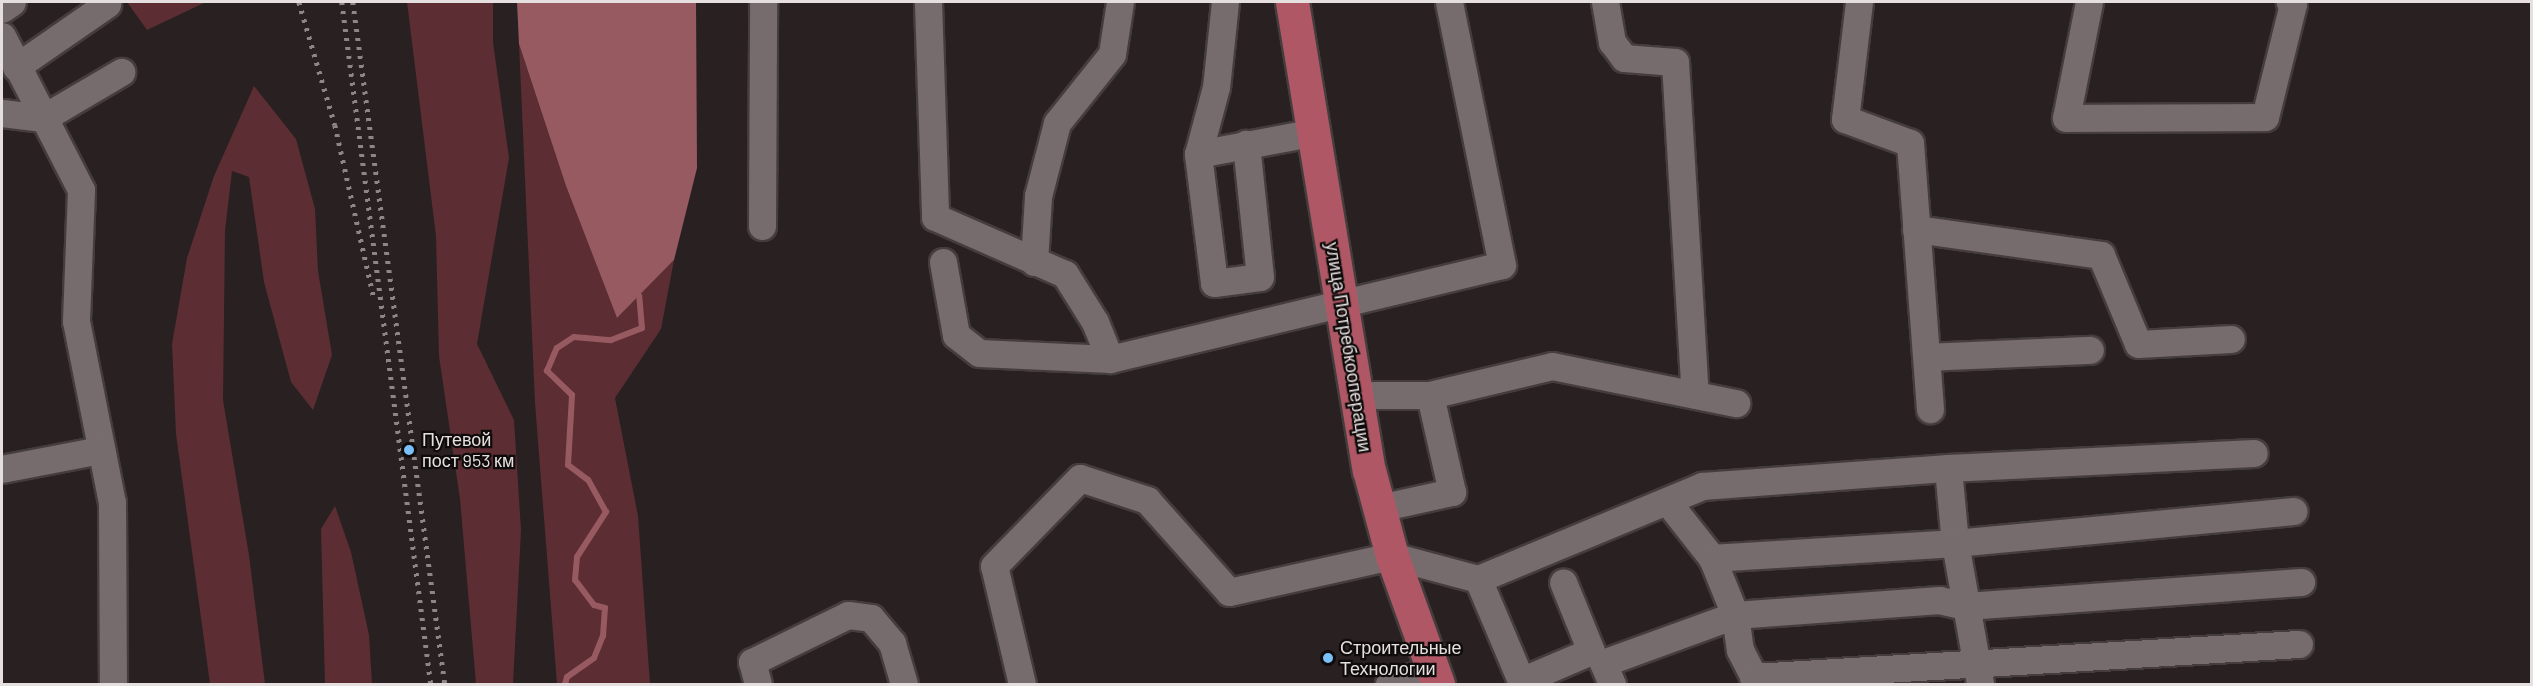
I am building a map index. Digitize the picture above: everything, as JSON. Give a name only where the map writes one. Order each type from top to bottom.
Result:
[{"type":"main road","name":"улица Потребкооперации","points":[[1292,2],[1315,132],[1356,395],[1379,508],[1392,556],[1435,677]]},
{"type":"lane","points":[[2,9],[12,2]]},
{"type":"lane","points":[[762,226],[763,2]]},
{"type":"lane","points":[[928,2],[935,217],[1065,274],[1095,322],[1110,359]]},
{"type":"lane","points":[[1034,262],[1038,196],[1057,123],[1112,54],[1120,2]]},
{"type":"lane","points":[[1225,2],[1216,87],[1197,154],[1214,283],[1260,277],[1245,144]]},
{"type":"lane","points":[[944,262],[956,335],[979,353],[1110,359],[1502,265],[1449,2]]},
{"type":"lane","points":[[1605,2],[1612,42],[1624,58],[1675,62],[1695,394]]},
{"type":"lane","points":[[1859,2],[1845,118],[1910,143],[1930,409]]},
{"type":"lane","points":[[2089,2],[2066,118],[2265,117],[2293,4],[2290,2]]},
{"type":"lane","points":[[16,67],[107,4]]},
{"type":"lane","points":[[2,36],[81,190],[76,321],[111,502],[112,684]]},
{"type":"lane","points":[[2,113],[43,118],[121,72]]},
{"type":"lane","points":[[1197,154],[1315,132]]},
{"type":"lane","points":[[1916,229],[2101,255],[2138,344],[2231,339]]},
{"type":"lane","points":[[1927,357],[2090,351]]},
{"type":"lane","points":[[1356,395],[1430,395],[1552,366],[1736,403]]},
{"type":"lane","points":[[1379,508],[1452,492],[1430,395]]},
{"type":"lane","points":[[2,470],[101,450]]},
{"type":"lane","points":[[1022,684],[994,566],[1080,478],[1147,500],[1229,592],[1392,556],[1478,579],[1702,486],[1948,468],[2254,453]]},
{"type":"lane","points":[[1948,468],[1956,543],[1977,673]]},
{"type":"lane","points":[[1666,501],[1712,558],[1735,615],[1740,650],[1755,681],[1977,673],[2300,644]]},
{"type":"lane","points":[[1712,558],[1956,543],[2293,511]]},
{"type":"lane","points":[[1478,579],[1521,681],[1591,651],[1563,582]]},
{"type":"lane","points":[[1612,684],[1603,663],[1735,615],[1939,600],[1966,606],[2301,582]]},
{"type":"lane","points":[[758,684],[752,662],[848,615],[871,618],[892,643],[904,684]]},
{"type":"lane","points":[[1389,684],[1435,677]]},
{"type":"shaded area","points":[[127,2],[206,2],[147,30]]},
{"type":"shaded area","points":[[407,2],[493,2],[493,42],[509,158],[477,344],[514,420],[521,530],[513,684],[476,684],[460,499],[439,356],[436,236]]},
{"type":"shaded area","points":[[517,2],[696,2],[697,168],[674,260],[617,318],[566,186],[519,44]]},
{"type":"shaded area","points":[[519,44],[566,186],[617,318],[674,260],[661,329],[615,398],[638,516],[650,684],[557,684],[535,403]]},
{"type":"shaded area","points":[[254,86],[296,139],[315,209],[318,271],[332,355],[313,410],[291,382],[264,282],[249,177],[232,171],[225,231],[223,400],[249,555],[265,684],[210,684],[176,434],[172,344],[187,258],[214,176]]},
{"type":"shaded area","points":[[335,506],[351,552],[369,635],[372,684],[325,684],[321,529]]},
{"type":"waterway","points":[[565,684],[567,677],[594,658],[603,636],[605,608],[594,605],[575,580],[577,557],[606,512],[588,480],[568,465],[572,395],[547,371],[557,348],[574,337],[611,340],[642,328],[639,296],[635,292]]},
{"type":"railway","points":[[299,2],[335,125],[374,298]]},
{"type":"railway","points":[[342,2],[431,684]]},
{"type":"railway","points":[[353,2],[445,684]]},
{"type":"place","name":"Путевой пост 953 км","points":[[409,450]]},
{"type":"place","name":"Строительные Технологии","points":[[1328,658]]}]
